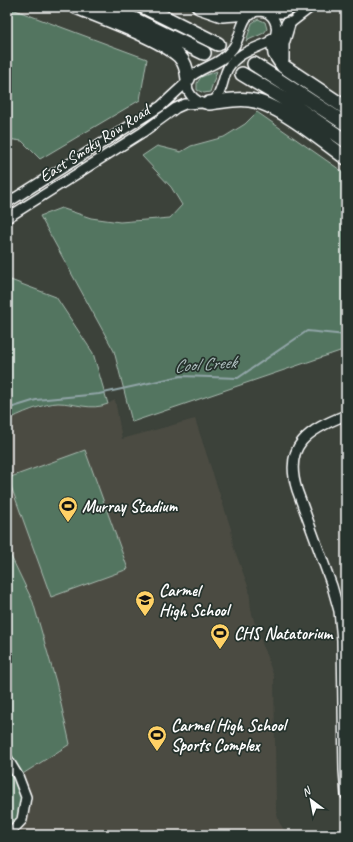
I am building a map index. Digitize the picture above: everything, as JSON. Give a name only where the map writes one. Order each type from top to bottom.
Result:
[{"type":"highway","points":[[76,7],[152,40],[171,50],[184,62],[187,80]]},
{"type":"highway","points":[[109,7],[204,52]]},
{"type":"highway","points":[[144,7],[218,44]]},
{"type":"highway","points":[[199,7],[222,15],[250,13]]},
{"type":"highway","points":[[284,68],[281,51],[285,15]]},
{"type":"highway","points":[[274,37],[275,54],[284,68],[346,108]]},
{"type":"highway","points":[[254,64],[346,124]]},
{"type":"highway","points":[[242,74],[289,102],[346,141]]},
{"type":"highway","points":[[205,103],[236,99],[261,102],[281,112],[346,158]]},
{"type":"street","points":[[187,80],[191,95],[205,103],[214,101],[220,93],[228,69],[238,57],[246,50],[274,37],[285,15],[294,7]]},
{"type":"street","points":[[250,13],[259,11],[285,15],[311,7]]},
{"type":"street","name":"East Smoky Row Road","points":[[7,204],[150,113],[172,97],[196,71],[216,64],[235,46],[244,21],[250,13]]},
{"type":"street","points":[[268,13],[274,21],[274,37]]},
{"type":"street","name":"East Smoky Row Road","points":[[7,218],[143,132],[176,108],[185,104],[205,103]]},
{"type":"street","points":[[346,415],[320,426],[306,436],[298,445],[292,465],[292,476],[332,586],[339,611],[342,640],[344,770],[346,795]]},
{"type":"street","points":[[7,758],[18,776],[26,798],[22,820],[8,835]]},
{"type":"shaded area","name":"Carmel High School","points":[[115,400],[122,439],[195,419],[231,529],[233,546],[249,589],[251,610],[255,624],[274,677],[276,811],[279,822],[287,835],[13,835],[21,775],[70,743],[56,682],[33,602],[7,548],[7,421],[16,415],[57,403],[84,407],[106,405]]},
{"type":"green space","points":[[7,7],[147,59],[140,100],[40,159],[22,141],[7,139]]},
{"type":"green space","points":[[258,19],[265,22],[267,29],[264,33],[246,41],[252,23]]},
{"type":"green space","points":[[217,71],[210,92],[204,93],[197,90],[197,83],[201,77]]},
{"type":"green space","points":[[257,112],[346,174],[346,349],[132,422],[114,351],[40,216],[61,208],[91,218],[120,222],[170,218],[182,205],[171,187],[142,156],[157,146],[181,152],[191,146],[224,137],[245,124]]},
{"type":"green space","points":[[7,239],[8,279],[56,297],[93,353],[108,404],[89,407],[64,403],[53,403],[32,409],[7,421]]},
{"type":"green space","name":"Murray Stadium","points":[[85,450],[128,569],[51,597],[8,478]]},
{"type":"green space","points":[[7,548],[33,602],[56,682],[70,744],[21,775],[30,803],[25,821],[7,835]]},
{"type":"waterway","name":"Cool Creek","points":[[7,409],[36,400],[99,394],[181,376],[238,378],[307,331],[346,335]]},
{"type":"tunnel","points":[[218,44],[254,64]]},
{"type":"tunnel","points":[[204,53],[242,74]]},
{"type":"place","name":"Murray Stadium","points":[[68,523]]},
{"type":"place","name":"Carmel High School","points":[[145,617]]},
{"type":"place","name":"CHS Natatorium","points":[[220,650]]},
{"type":"place","name":"Carmel High School Sports Complex","points":[[157,752]]}]
